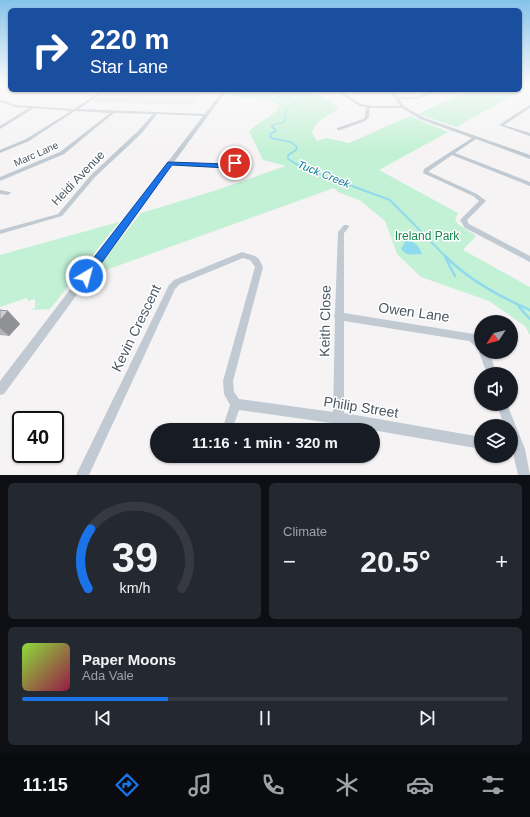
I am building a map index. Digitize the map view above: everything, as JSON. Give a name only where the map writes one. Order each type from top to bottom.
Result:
[{"type":"street","points":[[0,128],[34,107]]},
{"type":"street","points":[[36,107],[207,115]]},
{"type":"street","points":[[0,152],[24,142],[77,107]]},
{"type":"street","points":[[0,390],[213,107]]},
{"type":"street","points":[[339,129],[364,120],[368,107]]},
{"type":"street","points":[[404,107],[434,124],[530,157]]},
{"type":"street","points":[[528,107],[501,125],[530,135]]},
{"type":"street","name":"Marc Lane","points":[[0,179],[62,153],[114,111]]},
{"type":"street","name":"Heidi Avenue","points":[[0,232],[60,215],[93,176],[140,132],[156,112]]},
{"type":"street","points":[[475,138],[426,170],[426,173],[475,195],[483,201],[463,220],[467,226],[530,259]]},
{"type":"street","points":[[451,153],[530,184]]},
{"type":"street","points":[[170,163],[231,166],[236,162],[232,154]]},
{"type":"street","points":[[0,192],[8,193]]},
{"type":"street","name":"Keith Close","points":[[338,418],[338,316],[341,232],[346,227]]},
{"type":"street","name":"Kevin Crescent","points":[[82,475],[172,287],[177,282],[242,255],[249,256],[257,261],[259,267],[228,381],[229,394],[236,404]]},
{"type":"street","name":"Owen Lane","points":[[338,316],[471,336],[474,339]]},
{"type":"street","points":[[228,423],[236,404]]},
{"type":"street","name":"Philip Street","points":[[236,404],[338,418],[474,442]]},
{"type":"street","points":[[518,458],[524,475]]},
{"type":"green space","name":"Ireland Park","points":[[279,107],[337,107],[339,109],[322,119],[313,129],[312,133],[317,141],[327,138],[349,143],[410,116],[448,132],[379,170],[458,213],[455,219],[458,224],[476,236],[463,250],[530,287],[530,335],[525,326],[518,321],[518,315],[509,315],[489,301],[421,277],[397,254],[385,221],[361,201],[338,192],[334,188],[92,275],[141,213],[214,191],[286,166],[263,160],[249,131],[274,113]]},
{"type":"green space","points":[[432,107],[492,107],[456,127],[418,114]]},
{"type":"green space","points":[[119,222],[50,309],[30,310],[35,308],[35,299],[28,301],[27,298],[0,307],[0,255]]},
{"type":"water","points":[[406,240],[412,241],[416,244],[422,254],[403,252],[401,249]]},
{"type":"building","points":[[0,310],[8,311],[0,320]]},
{"type":"waterway","name":"Tuck Creek","points":[[289,107],[286,110],[284,122],[271,126],[276,131],[270,134],[271,138],[291,142],[297,147],[296,150],[288,155],[288,159],[303,168],[346,184]]},
{"type":"waterway","name":"Tuck Creek","points":[[344,183],[390,200],[445,256]]},
{"type":"waterway","name":"Tuck Creek","points":[[445,256],[474,280],[485,287],[530,310]]},
{"type":"waterway","name":"Tuck Creek","points":[[446,259],[455,276]]},
{"type":"waterway","name":"Tuck Creek","points":[[519,307],[530,319]]},
{"type":"route","points":[[86,276],[170,163],[227,166],[232,166],[235,163]]}]
